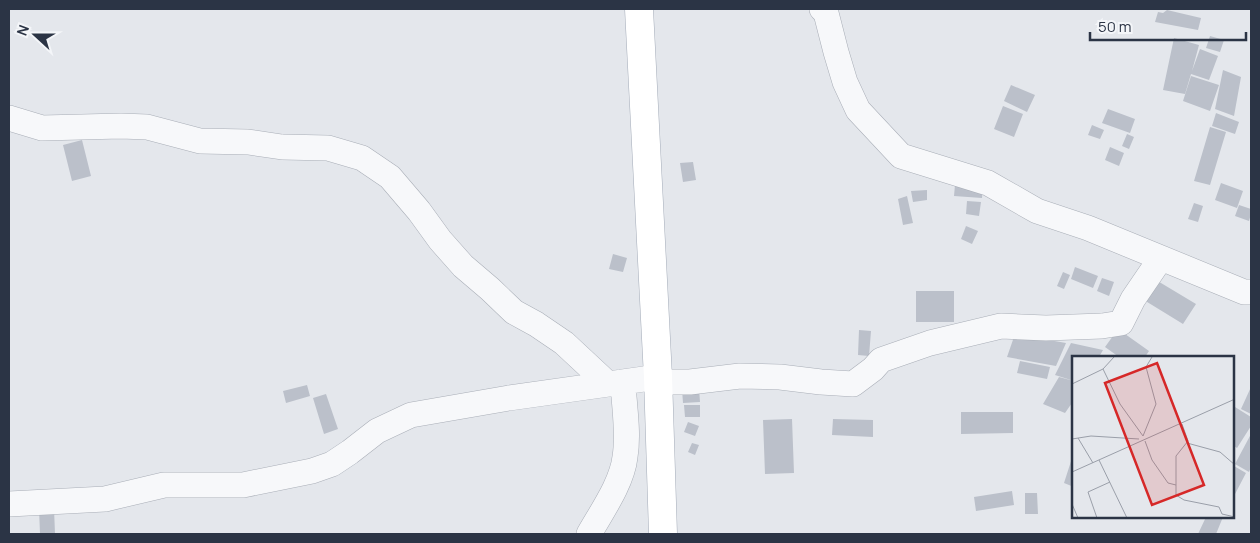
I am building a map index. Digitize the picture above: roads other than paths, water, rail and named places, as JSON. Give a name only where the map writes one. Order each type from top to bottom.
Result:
[{"type":"main road","points":[[639,9],[658,380],[663,534]]},
{"type":"street","points":[[825,10],[845,82],[858,110],[901,156],[988,183],[1037,211],[1088,228],[1236,289],[1251,292]]},
{"type":"street","points":[[9,118],[42,128],[147,127],[200,141],[248,142],[282,147],[328,148],[362,158],[390,177],[463,266],[514,312],[564,343],[615,383],[626,437],[626,457],[613,492],[589,534]]},
{"type":"street","points":[[9,504],[105,500],[164,486],[243,485],[312,471],[332,464],[377,431],[411,415],[509,398],[615,383],[658,380],[690,382],[740,376],[780,377],[853,384],[873,369],[881,360],[930,343],[1001,326],[1046,328],[1120,324],[1133,299],[1161,258]]}]
